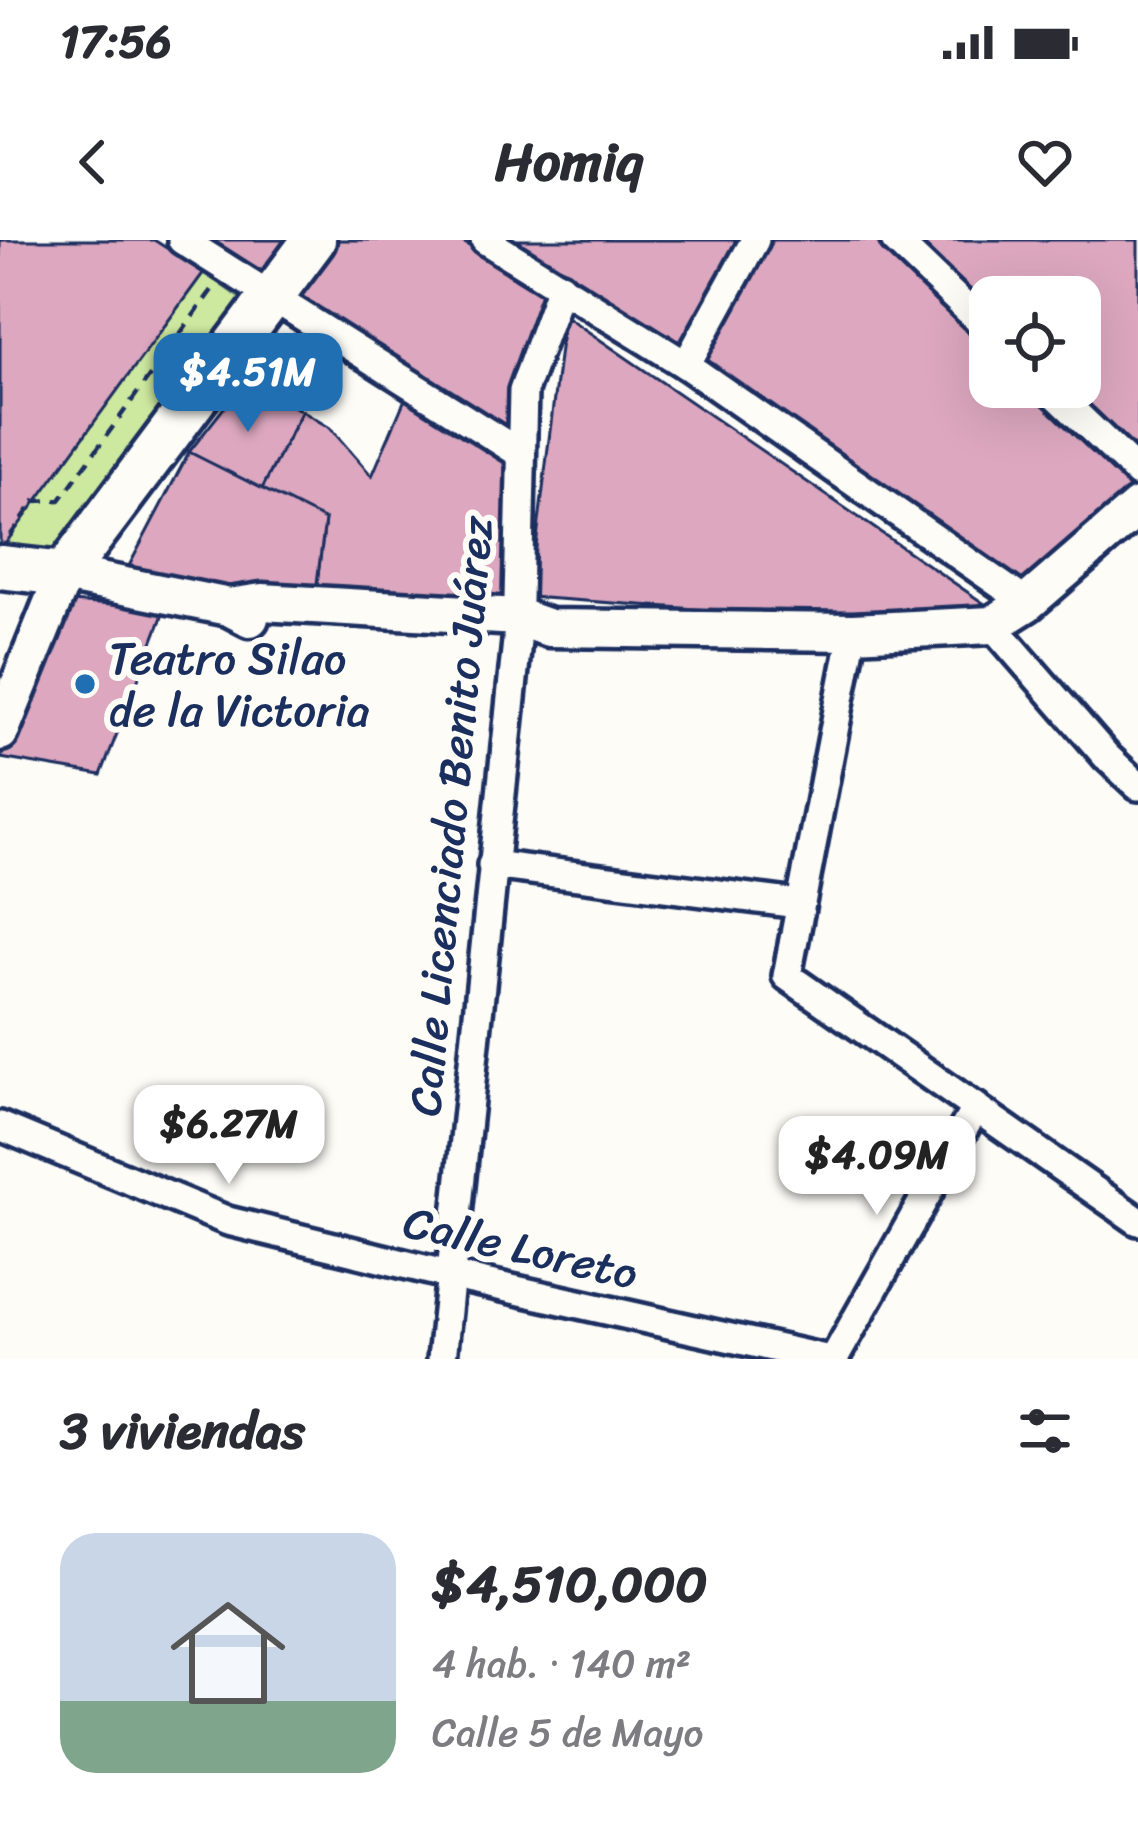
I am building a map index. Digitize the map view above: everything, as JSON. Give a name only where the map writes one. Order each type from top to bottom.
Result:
[{"type":"main road","points":[[0,567],[64,574],[314,240]]},
{"type":"street","points":[[182,240],[520,454]]},
{"type":"street","points":[[485,240],[686,364],[1027,603]]},
{"type":"street","points":[[686,364],[754,240]]},
{"type":"street","points":[[896,240],[969,311]]},
{"type":"street","name":"Calle Licenciado Benito Juárez","points":[[442,1359],[493,865],[528,629],[520,454],[523,391],[561,286]]},
{"type":"street","points":[[1070,408],[1138,473]]},
{"type":"street","points":[[0,732],[64,574],[229,607],[262,602],[528,629],[853,632],[992,625],[1027,603],[1138,507]]},
{"type":"street","points":[[992,625],[1138,786]]},
{"type":"street","points":[[853,632],[787,976],[1138,1221]]},
{"type":"street","points":[[493,865],[798,904]]},
{"type":"street","points":[[830,1359],[976,1107]]},
{"type":"street","name":"Calle Loreto","points":[[0,1126],[228,1221],[830,1359]]},
{"type":"path","points":[[0,550],[35,501],[60,500],[218,282]]},
{"type":"green space","points":[[204,272],[245,302],[72,537],[40,555],[24,553],[5,542]]},
{"type":"building","points":[[0,240],[154,240],[204,272],[0,551]]},
{"type":"building","points":[[188,240],[314,240],[272,299]]},
{"type":"building","points":[[333,240],[459,240],[545,288],[511,437],[283,297]]},
{"type":"building","points":[[502,240],[740,240],[678,349]]},
{"type":"building","points":[[764,240],[875,240],[969,332],[969,408],[1048,408],[1134,492],[1026,590],[698,361]]},
{"type":"building","points":[[915,240],[1138,240],[1138,452],[1092,408],[1101,408],[1101,276],[969,276],[969,291]]},
{"type":"building","points":[[564,315],[995,611],[947,627],[530,597]]},
{"type":"building","points":[[245,381],[302,411],[261,491],[189,452]]},
{"type":"building","points":[[405,399],[531,461],[507,610],[315,599],[325,520],[261,491],[302,411],[330,428],[372,476]]},
{"type":"building","points":[[189,452],[325,520],[315,599],[133,578],[129,566]]},
{"type":"building","name":"Teatro Silao de la Victoria","points":[[70,602],[165,609],[101,775],[1,758]]},
{"type":"place","name":"Teatro Silao de la Victoria","points":[[85,684]]}]
